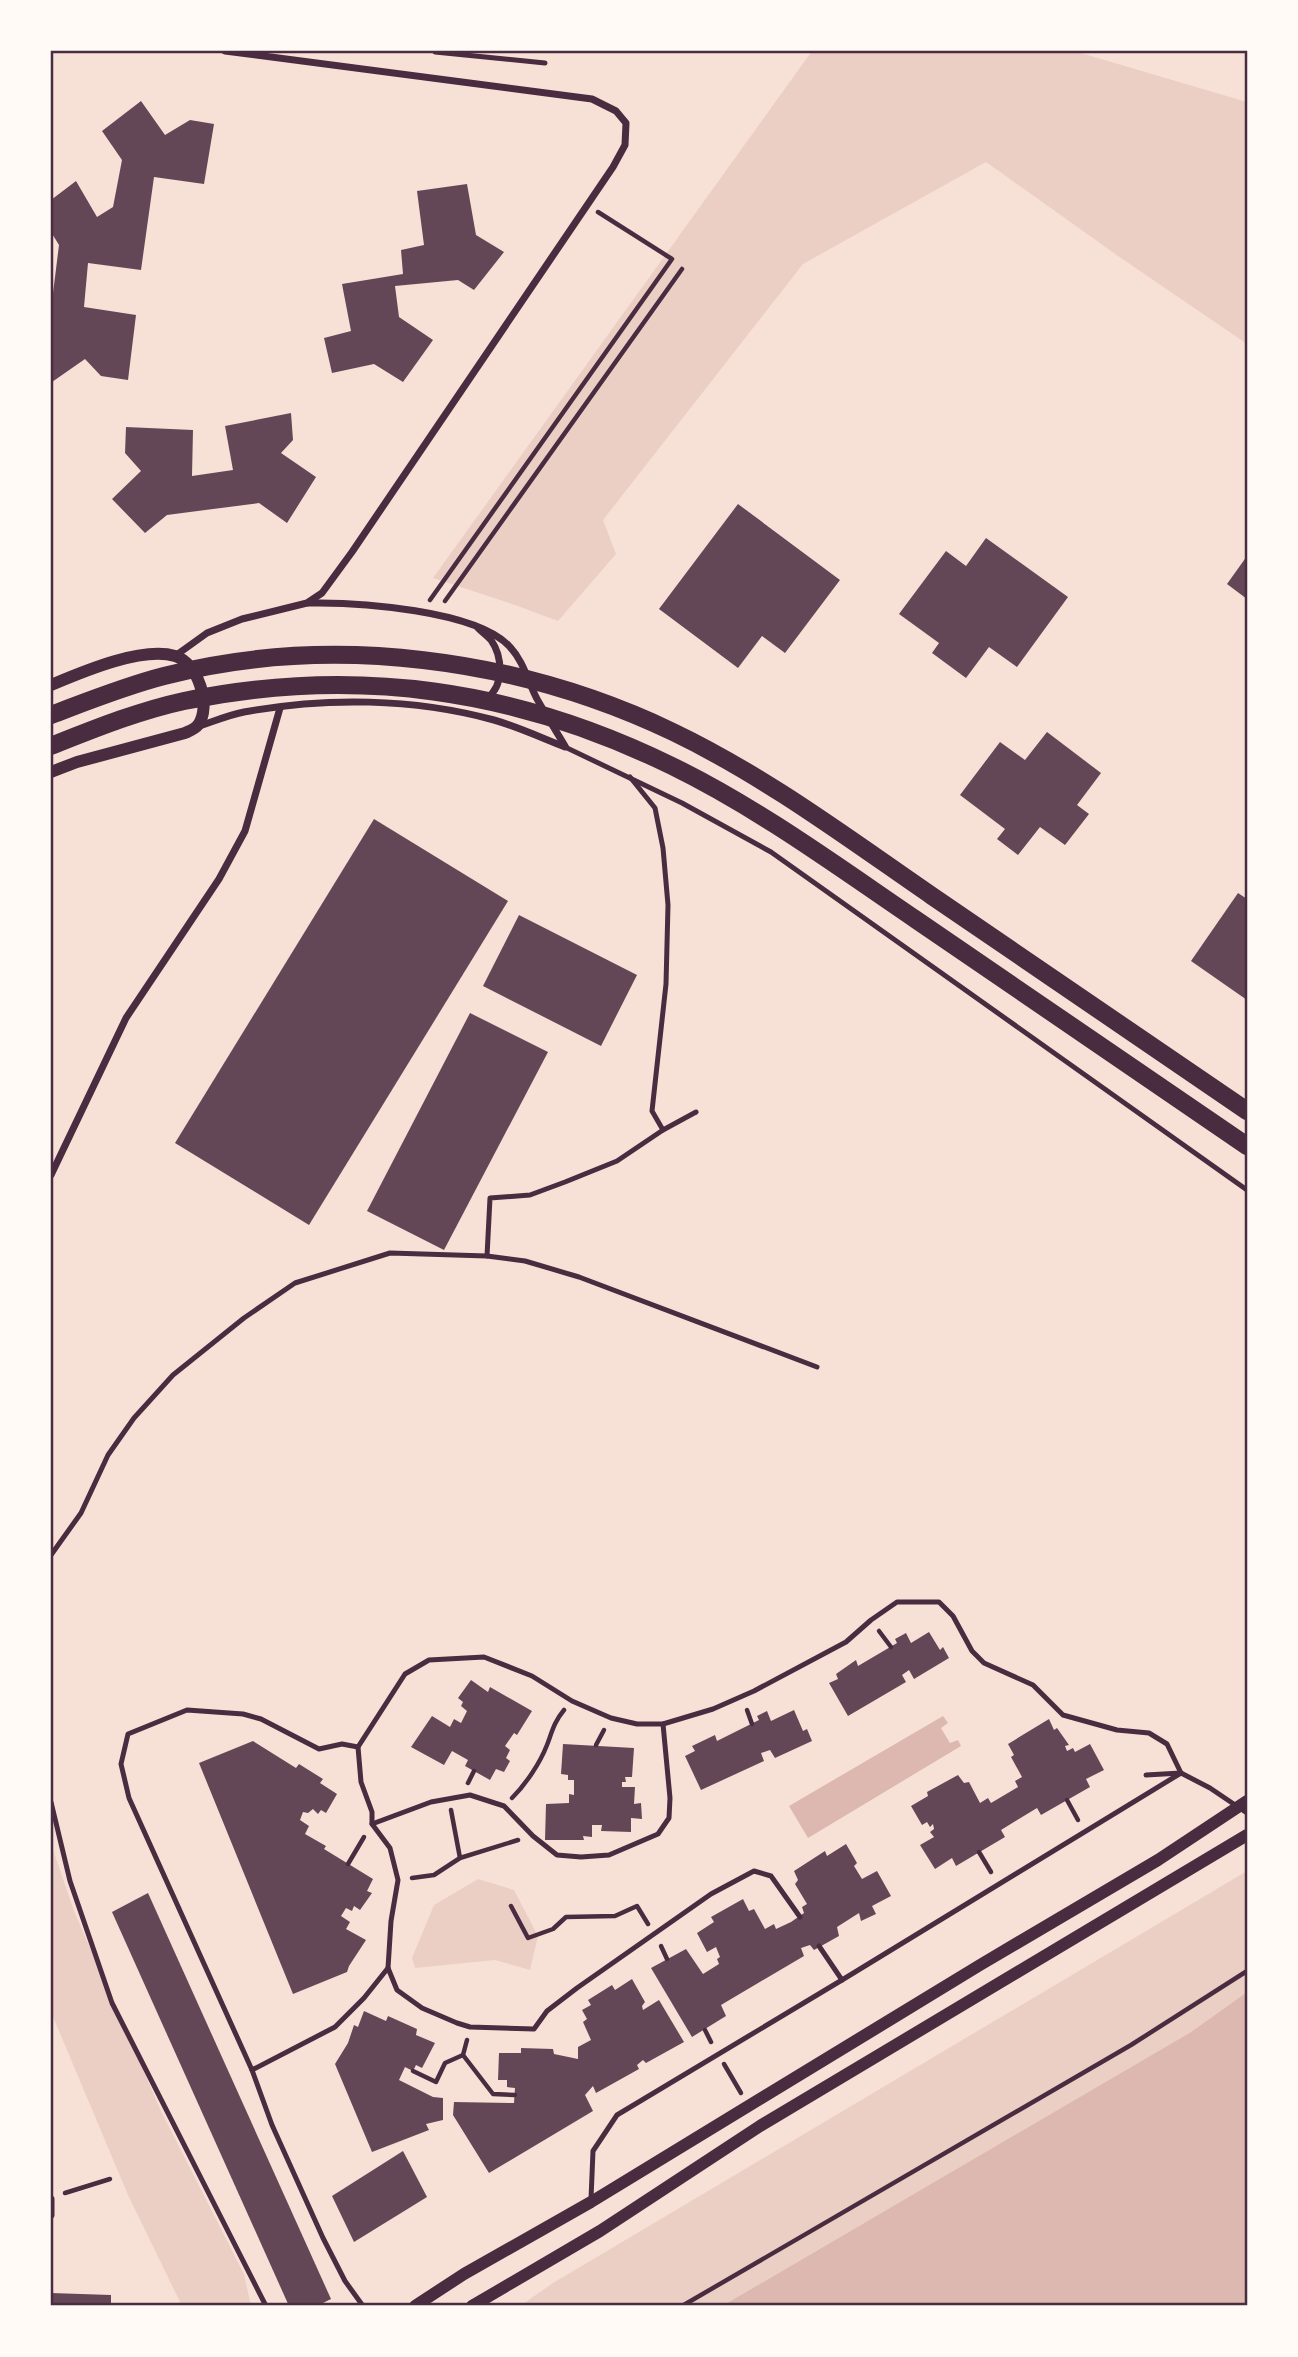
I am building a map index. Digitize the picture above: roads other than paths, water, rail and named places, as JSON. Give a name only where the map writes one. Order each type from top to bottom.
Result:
[{"type":"main road","points":[[51,715],[165,675],[277,657],[335,656],[418,660],[482,667],[546,683],[614,705],[732,763],[827,824],[1247,1111]]},
{"type":"main road","points":[[51,746],[109,723],[181,702],[250,690],[308,686],[434,690],[559,718],[673,767],[734,800],[858,880],[1247,1146]]},
{"type":"street","points":[[225,51],[593,99],[616,111],[626,123],[625,145],[587,205],[352,552],[322,593],[307,603]]},
{"type":"street","points":[[175,656],[207,633],[242,619],[307,603],[348,603],[435,615],[491,631],[509,646],[521,661],[537,698],[565,747]]},
{"type":"street","points":[[51,772],[77,762],[185,733],[242,713],[338,701],[460,708],[476,706],[495,693],[500,678],[498,655],[491,640],[475,626]]},
{"type":"street","points":[[51,685],[124,658],[160,654],[175,656],[185,661],[198,678],[203,696],[202,717],[197,727]]},
{"type":"street","points":[[429,706],[495,720],[565,747]]},
{"type":"street","points":[[51,1175],[126,1018],[219,879],[245,831],[280,708]]},
{"type":"street","points":[[415,2306],[464,2274],[591,2202],[1244,1807]]},
{"type":"street","points":[[472,2306],[600,2231],[760,2126],[1247,1835]]},
{"type":"street","points":[[51,2199],[51,2215]]},
{"type":"lane","points":[[434,51],[545,63]]},
{"type":"lane","points":[[565,747],[630,777],[771,852],[1247,1190]]},
{"type":"lane","points":[[630,777],[655,808],[667,882],[666,984],[652,1111],[663,1130]]},
{"type":"lane","points":[[486,1255],[490,1198],[530,1195],[617,1161],[696,1112]]},
{"type":"lane","points":[[51,1555],[81,1513],[108,1455],[134,1418],[173,1375],[244,1318],[295,1283],[390,1253],[486,1255],[525,1261],[579,1277],[817,1367]]},
{"type":"lane","points":[[800,1917],[771,1876],[754,1871],[711,1894],[576,1987],[547,2011],[534,2029],[470,2027],[422,2008],[397,1990],[388,1968],[391,1921],[398,1880],[390,1848],[372,1824],[372,1812],[361,1782],[358,1746],[405,1674],[429,1660],[484,1657],[532,1676],[572,1701],[611,1718],[637,1724],[663,1724],[713,1709],[754,1691],[846,1642],[897,1602],[939,1602],[953,1616],[972,1651],[985,1663],[1033,1685],[1063,1715],[1117,1730],[1149,1733],[1167,1744],[1181,1773]]},
{"type":"lane","points":[[358,1746],[342,1744],[319,1749],[261,1719],[243,1714],[187,1710],[128,1734],[121,1764],[129,1798],[253,2070],[272,2125],[323,2238],[345,2281],[363,2306]]},
{"type":"lane","points":[[372,1824],[431,1802],[470,1795],[504,1806],[533,1836],[557,1854],[581,1857],[609,1855],[658,1834],[669,1818],[670,1798],[663,1724]]},
{"type":"lane","points":[[591,2202],[593,2151],[617,2115],[719,2056],[1181,1773]]},
{"type":"lane","points":[[1146,1774],[1181,1773],[1244,1807]]},
{"type":"lane","points":[[51,1802],[69,1881],[112,2003],[266,2306]]},
{"type":"lane","points":[[819,1946],[842,1980]]},
{"type":"lane","points":[[253,2070],[335,2026],[365,1998],[388,1968]]}]
